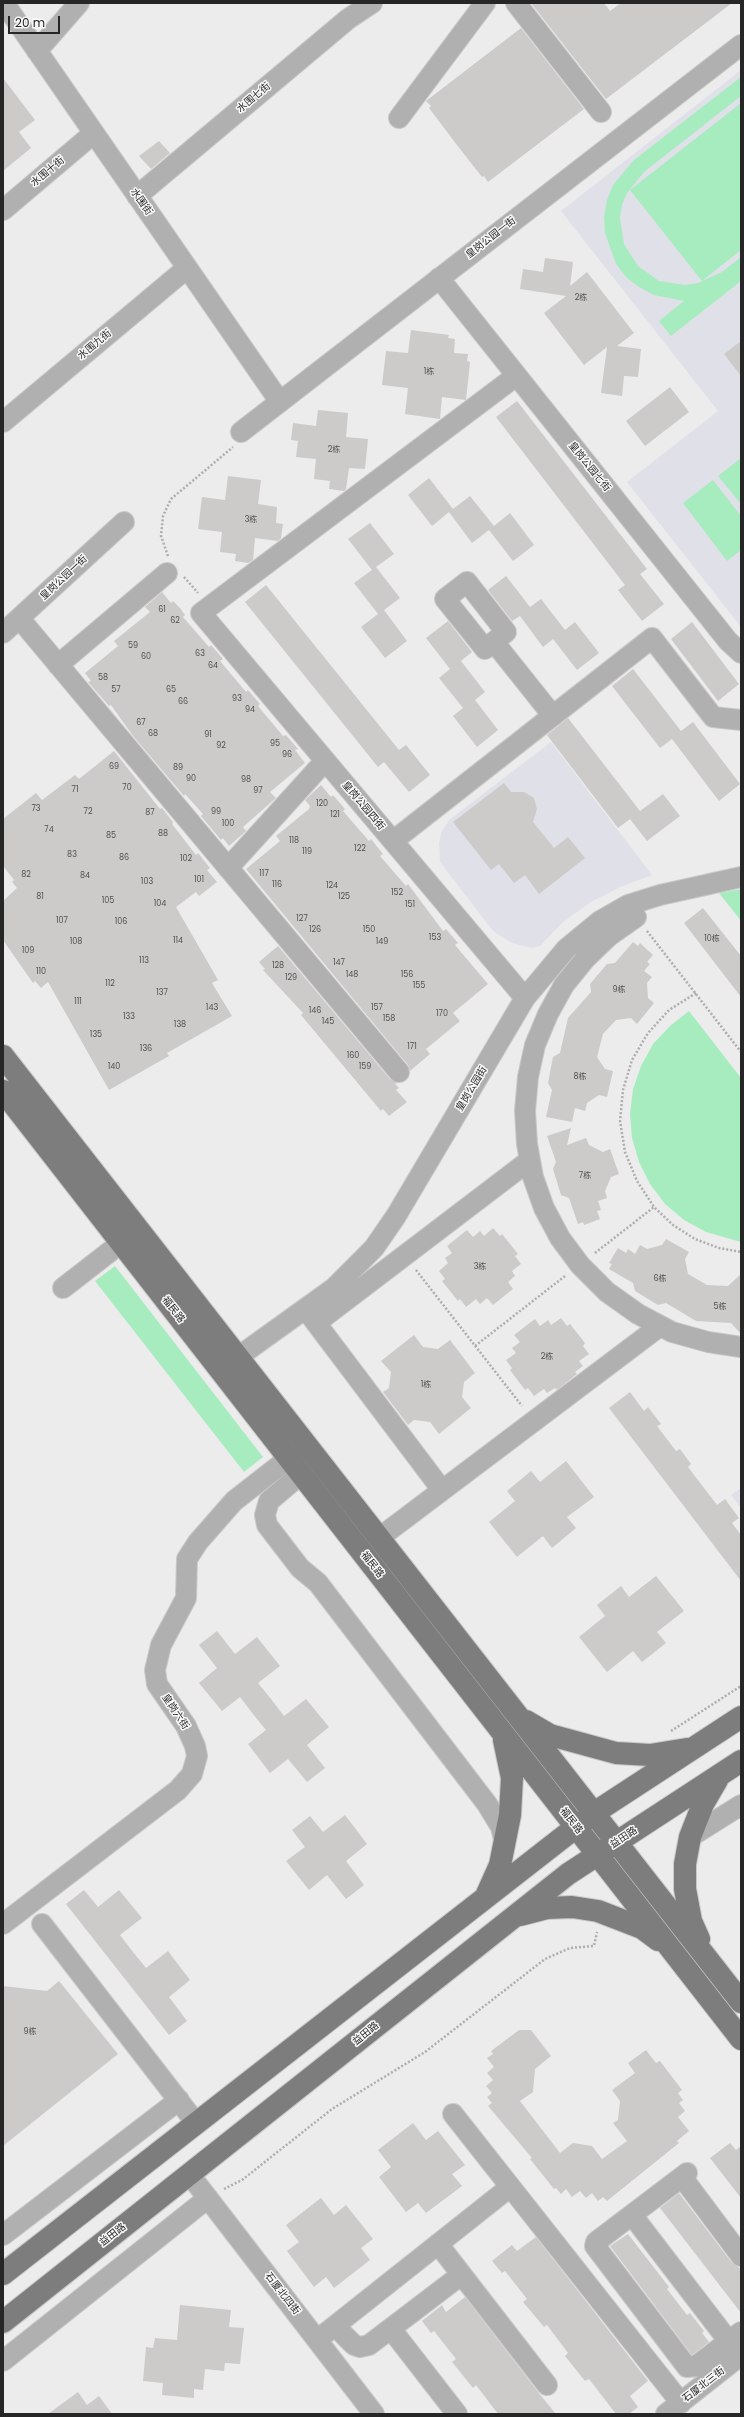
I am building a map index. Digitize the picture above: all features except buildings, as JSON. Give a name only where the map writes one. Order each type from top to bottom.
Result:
[{"type":"main road","points":[[3,1056],[741,2002]]},
{"type":"main road","name":"福民路","points":[[4,1095],[295,1466],[741,2040]]},
{"type":"main road","points":[[514,1712],[529,1724],[550,1735],[616,1753],[642,1755],[668,1753],[693,1746],[706,1740]]},
{"type":"main road","points":[[3,2274],[594,1813],[741,1718]]},
{"type":"main road","points":[[483,1899],[498,1873],[510,1815],[512,1778],[505,1744],[496,1725]]},
{"type":"main road","name":"益田路","points":[[3,2322],[568,1874],[741,1761]]},
{"type":"main road","points":[[708,1960],[691,1921],[685,1889],[685,1864],[690,1837],[703,1804],[721,1775]]},
{"type":"main road","points":[[508,1921],[528,1912],[547,1908],[572,1907],[598,1912],[642,1928],[677,1957]]},
{"type":"street","name":"水围街","points":[[4,3],[280,402]]},
{"type":"street","points":[[37,51],[79,3]]},
{"type":"street","name":"水围七街","points":[[137,196],[348,18],[372,3]]},
{"type":"street","points":[[399,118],[486,3]]},
{"type":"street","points":[[516,3],[600,112]]},
{"type":"street","name":"皇岗公园一街","points":[[241,432],[741,45]]},
{"type":"street","name":"水围十街","points":[[3,210],[94,133]]},
{"type":"street","name":"水围九街","points":[[3,422],[187,268]]},
{"type":"street","name":"皇岗公园七街","points":[[439,278],[728,641],[741,653]]},
{"type":"street","points":[[201,613],[516,376]]},
{"type":"street","name":"皇岗公园一街","points":[[3,633],[124,522]]},
{"type":"street","points":[[58,665],[173,570]]},
{"type":"street","name":"皇岗公园四街","points":[[201,613],[525,998]]},
{"type":"street","points":[[20,619],[399,1072]]},
{"type":"street","points":[[393,841],[652,638],[713,716],[741,720]]},
{"type":"street","points":[[494,642],[553,716]]},
{"type":"street","points":[[228,868],[325,761]]},
{"type":"street","name":"皇岗公园街","points":[[238,1357],[310,1316],[348,1276],[386,1232],[525,998],[566,949],[589,929],[613,913],[643,900],[741,877]]},
{"type":"street","points":[[636,917],[609,936],[585,959],[564,985],[548,1014],[535,1045],[528,1077],[525,1111],[530,1160],[544,1208],[560,1238],[580,1265],[607,1292],[638,1314],[672,1332],[708,1342],[741,1347]]},
{"type":"street","points":[[442,1490],[310,1316],[405,1255],[530,1160]]},
{"type":"street","points":[[63,1288],[121,1243]]},
{"type":"street","points":[[379,1538],[660,1326]]},
{"type":"street","points":[[295,1466],[269,1500],[265,1515],[267,1525],[300,1568],[318,1583],[487,1804],[501,1827],[505,1844]]},
{"type":"street","name":"皇岗六街","points":[[3,1924],[178,1790],[192,1774],[197,1756],[195,1746],[155,1677],[161,1645],[186,1598],[187,1559],[198,1542],[234,1501],[295,1466]]},
{"type":"street","points":[[690,1837],[741,1805]]},
{"type":"street","points":[[42,1924],[196,2123]]},
{"type":"street","points":[[3,2235],[179,2100]]},
{"type":"street","points":[[453,2114],[510,2187],[673,2408]]},
{"type":"street","name":"石厦北四街","points":[[190,2175],[374,2414]]},
{"type":"street","points":[[632,2215],[738,2346],[689,2368],[595,2246],[596,2242],[684,2175],[741,2256]]},
{"type":"street","points":[[317,2340],[510,2187]]},
{"type":"street","points":[[3,2361],[208,2198]]},
{"type":"street","points":[[438,2244],[547,2385]]},
{"type":"street","points":[[335,2326],[349,2342],[360,2347],[373,2343],[461,2275]]},
{"type":"street","points":[[391,2329],[457,2414]]},
{"type":"street","name":"石厦北三街","points":[[673,2408],[738,2346]]},
{"type":"path","points":[[201,613],[203,600],[173,570],[164,546],[161,536],[166,507],[176,492],[238,443],[241,432]]},
{"type":"path","points":[[636,917],[741,1052]]},
{"type":"path","points":[[696,994],[670,1010],[648,1033],[632,1060],[623,1090],[620,1121],[625,1152],[636,1181],[654,1207],[673,1224],[701,1241],[720,1248],[741,1252]]},
{"type":"path","points":[[405,1255],[534,1421]]},
{"type":"path","points":[[668,1733],[741,1686]]},
{"type":"path","points":[[208,2198],[242,2180],[332,2109],[425,2052],[545,1959],[570,1948],[594,1946],[597,1935],[598,1912]]},
{"type":"shaded area","points":[[741,70],[741,627],[627,482],[718,411],[561,211]]},
{"type":"shaded area","points":[[551,742],[652,875],[620,887],[591,902],[563,922],[540,946],[532,948],[512,943],[493,931],[440,862],[439,844],[441,833],[449,820]]},
{"type":"shaded area","points":[[741,1488],[741,1508],[731,1495]]},
{"type":"green space","points":[[741,77],[741,96],[644,172],[627,193],[622,205],[620,218],[624,244],[638,266],[659,281],[685,285],[698,283],[722,272],[741,257],[741,281],[671,336],[659,321],[684,301],[654,295],[639,287],[626,277],[616,264],[605,233],[604,217],[607,200],[613,185],[634,160]]},
{"type":"green space","points":[[741,103],[741,250],[702,281],[630,190]]},
{"type":"green space","points":[[741,458],[741,504],[718,476]]},
{"type":"green space","points":[[713,480],[741,516],[741,550],[727,561],[683,503]]},
{"type":"green space","points":[[741,889],[741,921],[719,893]]},
{"type":"green space","points":[[689,1011],[741,1078],[741,1242],[706,1232],[684,1220],[665,1204],[650,1184],[639,1162],[632,1138],[630,1114],[633,1089],[641,1066],[653,1044],[670,1026]]},
{"type":"green space","points":[[115,1266],[263,1457],[244,1472],[95,1281]]}]
